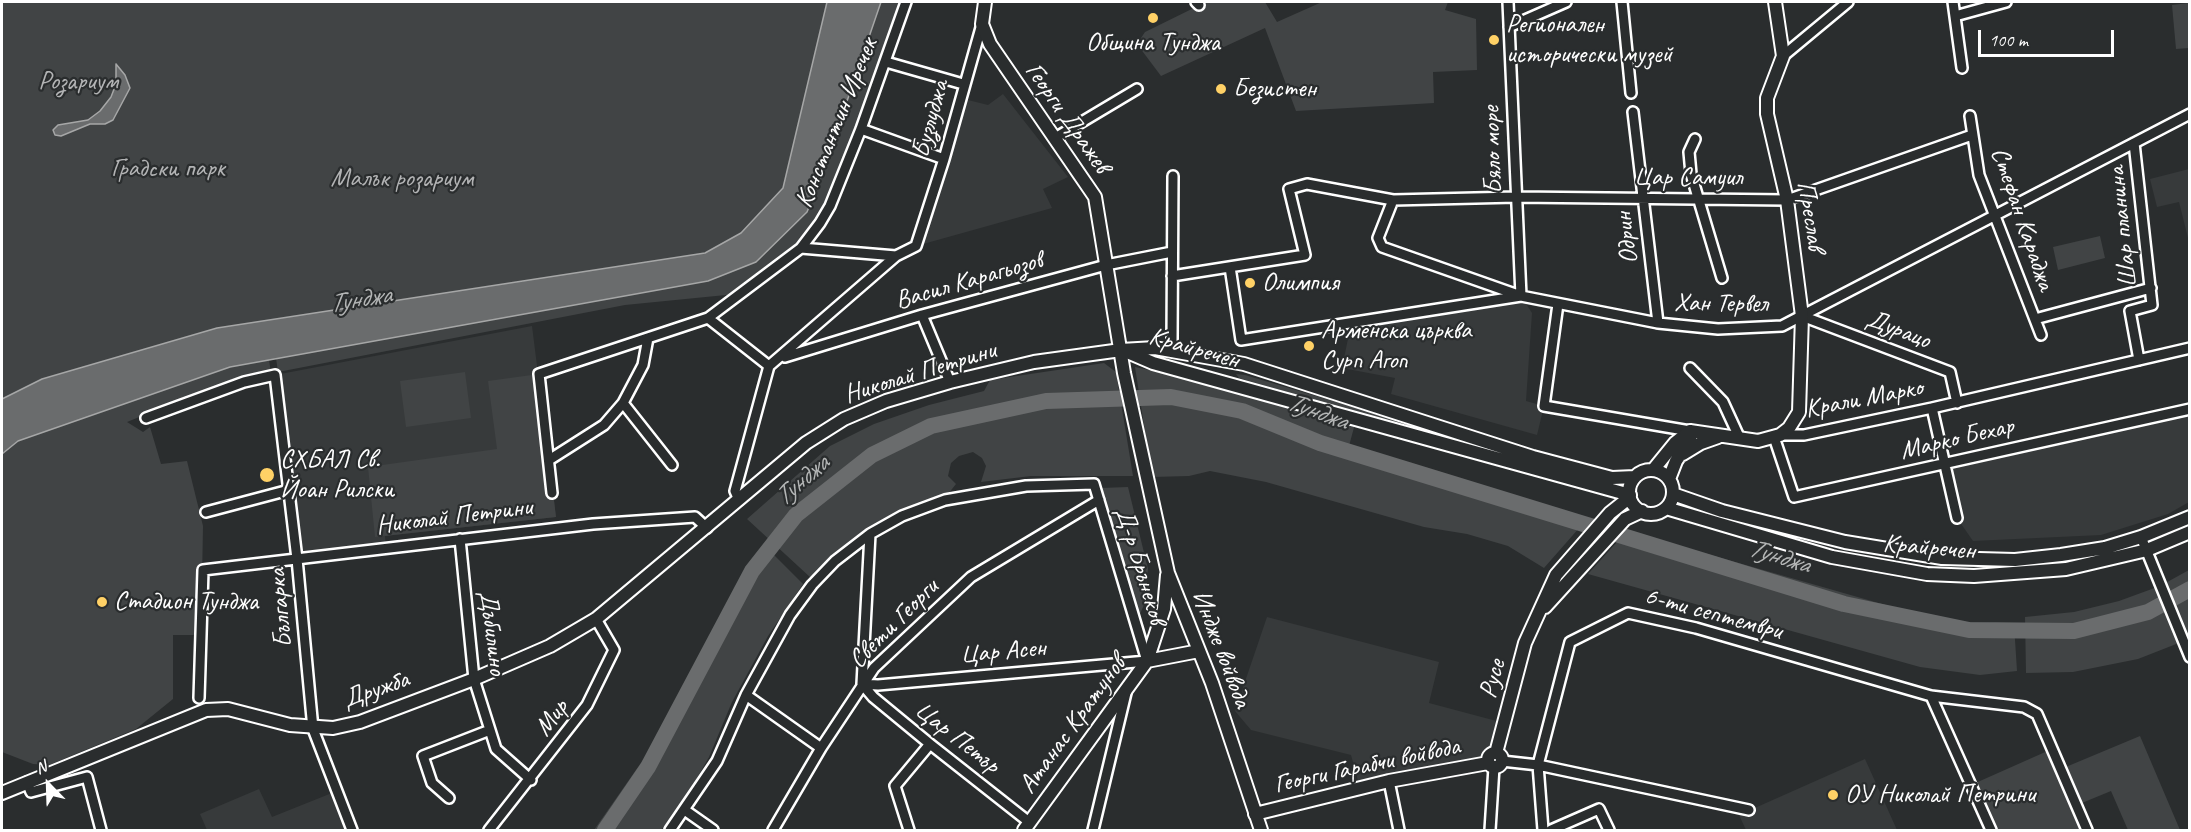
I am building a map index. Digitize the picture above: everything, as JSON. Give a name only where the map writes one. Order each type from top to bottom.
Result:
[{"type":"street","name":"Константин Иречек","points":[[549,460],[539,374],[708,318],[801,248],[830,206],[886,62],[906,2]]},
{"type":"street","name":"Бузлуджа","points":[[896,256],[916,246],[944,159],[963,84],[982,24],[985,2]]},
{"type":"street","name":"Бяло море","points":[[1508,2],[1521,296]]},
{"type":"street","points":[[1509,27],[1566,2]]},
{"type":"street","points":[[1623,2],[1631,93]]},
{"type":"street","name":"Преслав","points":[[1775,2],[1783,56],[1767,98],[1767,114],[1787,200],[1802,316],[1798,412],[1789,429],[1777,436]]},
{"type":"street","points":[[1783,56],[1848,2]]},
{"type":"street","points":[[1953,2],[1962,68]]},
{"type":"street","points":[[1955,16],[2006,2]]},
{"type":"street","name":"Георги Дражев","points":[[982,24],[990,44],[1095,197],[1124,373]]},
{"type":"street","points":[[886,62],[963,84]]},
{"type":"street","points":[[1054,138],[1137,88]]},
{"type":"street","name":"Одрин","points":[[1633,112],[1658,324]]},
{"type":"street","name":"Хан Тервел","points":[[1230,267],[1241,340],[1521,296],[1658,324],[1718,329],[1782,326],[2190,114]]},
{"type":"street","name":"Стефан Караджа","points":[[1970,116],[1979,175],[2041,335]]},
{"type":"street","points":[[861,129],[944,159]]},
{"type":"street","name":"Цар Самуил","points":[[1230,267],[1305,255],[1289,189],[1307,184],[1393,200],[1516,197],[1787,200],[1972,135]]},
{"type":"street","points":[[1695,139],[1689,152],[1691,174],[1722,278]]},
{"type":"street","name":"Шар планина","points":[[2134,143],[2152,305],[2130,311],[2139,360]]},
{"type":"street","points":[[1172,341],[1173,176]]},
{"type":"street","points":[[1393,200],[1378,238],[1382,247],[1521,296]]},
{"type":"street","points":[[801,248],[896,256]]},
{"type":"street","name":"Васил Карагьозов","points":[[779,358],[922,315],[1079,272],[1172,252]]},
{"type":"street","points":[[739,500],[735,491],[769,366],[896,256]]},
{"type":"street","points":[[1172,276],[1230,267]]},
{"type":"street","points":[[2035,319],[2151,288]]},
{"type":"street","name":"Крали Марко","points":[[1558,304],[1544,406],[1758,441],[1777,436],[1804,435],[1957,403],[2190,348]]},
{"type":"street","points":[[922,315],[950,381]]},
{"type":"street","name":"Дурацо","points":[[1802,316],[1950,372],[1957,403]]},
{"type":"street","points":[[708,318],[769,366]]},
{"type":"street","points":[[552,493],[549,460],[604,425],[623,403],[642,365],[648,338]]},
{"type":"street","name":"Крайречен","points":[[1121,350],[1155,348],[1244,364],[1533,457],[1612,478],[1635,477]]},
{"type":"street","name":"Николай Петрини","points":[[727,511],[806,443],[844,419],[886,401],[950,381],[1034,362],[1121,350]]},
{"type":"street","name":"Крайречен","points":[[1121,350],[1153,363],[1630,496]]},
{"type":"street","points":[[1690,369],[1723,402],[1740,439]]},
{"type":"street","name":"Индже войвода","points":[[1124,373],[1168,573],[1212,682],[1262,831]]},
{"type":"street","name":"Българка","points":[[146,418],[244,382],[275,375],[297,559],[313,729],[352,831]]},
{"type":"street","points":[[623,403],[672,465]]},
{"type":"street","points":[[1932,408],[1957,518]]},
{"type":"street","name":"Марко Бехар","points":[[1777,436],[1794,497],[2190,409]]},
{"type":"street","points":[[1599,488],[1608,500],[1611,513],[1630,496],[1635,477],[1653,470],[1675,443],[1690,431]]},
{"type":"street","points":[[1536,617],[1624,519],[1642,511],[1657,513],[1665,508],[1673,494],[1669,479],[1676,461],[1690,440],[1690,431]]},
{"type":"street","points":[[1676,461],[1701,443],[1722,436]]},
{"type":"street","points":[[1653,470],[1669,479]]},
{"type":"street","name":"Д-р Брънеков","points":[[870,534],[902,516],[945,500],[1026,486],[1094,484],[1147,661]]},
{"type":"street","points":[[206,512],[289,490]]},
{"type":"street","name":"Крайречен","points":[[1673,494],[1722,511],[1845,542],[1942,558],[2015,560],[2105,548],[2142,537],[2190,517]]},
{"type":"street","points":[[1630,496],[1642,511]]},
{"type":"street","name":"Свети Георги","points":[[773,831],[821,748],[874,668],[971,577],[1099,500]]},
{"type":"street","name":"Крайречен","points":[[1665,508],[1832,557],[1927,574],[1974,576],[2066,569],[2147,550],[2190,532]]},
{"type":"street","name":"Дружба","points":[[2,793],[173,727],[206,710],[228,709],[313,729],[333,728],[360,722],[474,679],[550,646],[596,619],[727,511]]},
{"type":"street","name":"Русе","points":[[1490,831],[1495,761],[1525,643],[1557,575],[1611,513]]},
{"type":"street","name":"Николай Петрини","points":[[199,698],[203,570],[593,524],[696,517],[707,528]]},
{"type":"street","points":[[862,684],[870,534]]},
{"type":"street","points":[[670,831],[686,811],[717,761],[746,696],[790,615],[812,585],[835,561],[870,534]]},
{"type":"street","points":[[2142,537],[2189,656]]},
{"type":"street","name":"Дъбилино","points":[[460,539],[474,679],[496,748],[531,780]]},
{"type":"street","name":"Атанас Кратунов","points":[[1027,826],[1126,693],[1147,661],[1164,609],[1168,573]]},
{"type":"street","name":"6-ти септември","points":[[1543,831],[1538,765],[1570,642],[1628,613],[1696,628],[1931,696],[2024,707],[2037,714],[2088,831]]},
{"type":"street","name":"Мир","points":[[489,831],[531,780],[587,705],[614,650],[596,619]]},
{"type":"street","points":[[1147,661],[1199,651]]},
{"type":"street","name":"Цар Асен","points":[[862,684],[1147,661]]},
{"type":"street","name":"Цар Петър","points":[[862,684],[873,697],[1027,826]]},
{"type":"street","points":[[1093,831],[1126,693]]},
{"type":"street","points":[[746,696],[821,748]]},
{"type":"street","points":[[1931,696],[1991,831]]},
{"type":"street","points":[[449,798],[432,783],[423,756],[490,730]]},
{"type":"street","points":[[909,831],[895,786],[930,744]]},
{"type":"street","points":[[1495,761],[1538,765],[1749,810]]},
{"type":"street","name":"Георги Гарабчи войвода","points":[[1255,814],[1389,781],[1495,761]]},
{"type":"street","points":[[27,782],[31,792],[87,777],[101,831]]},
{"type":"street","points":[[1389,781],[1399,831]]},
{"type":"street","points":[[1551,831],[1599,809],[1609,831]]},
{"type":"street","points":[[686,811],[713,831]]},
{"type":"shaded area","points":[[827,2],[881,2],[807,212],[756,262],[708,281],[230,367],[18,441],[2,454],[2,399],[42,379],[217,328],[705,253],[741,233],[783,188]]},
{"type":"shaded area","points":[[116,64],[125,75],[130,88],[113,120],[105,124],[90,124],[61,136],[55,135],[53,130],[58,125],[88,120],[100,111],[111,97],[116,84]]},
{"type":"shaded area","points":[[1003,94],[1068,177],[1043,189],[1052,208],[916,246],[960,98],[988,105]]},
{"type":"shaded area","points":[[2190,169],[2189,242],[2179,202],[2157,207],[2150,179]]},
{"type":"shaded area","points":[[1521,296],[1532,313],[1526,401],[1544,406],[1537,435],[1391,394],[1395,378],[1342,368],[1351,324]]},
{"type":"shaded area","points":[[532,326],[556,517],[385,536],[386,548],[297,559],[275,375]]},
{"type":"shaded area","points":[[2189,409],[2189,502],[2168,514],[2101,535],[1973,541],[1957,518],[1945,464]]},
{"type":"shaded area","points":[[1267,617],[1439,662],[1429,703],[1504,723],[1494,759],[1360,788],[1351,755],[1251,730],[1235,711]]},
{"type":"shaded area","name":"ОУ Николай Петрини","points":[[1865,759],[1897,830],[1746,830],[1739,815]]},
{"type":"shaded area","points":[[259,789],[272,817],[337,791],[352,830],[207,830],[200,814]]},
{"type":"green space","name":"Градски парк","points":[[2,2],[827,2],[783,188],[742,233],[705,253],[217,328],[42,379],[2,399]]},
{"type":"green space","points":[[881,2],[902,2],[884,59],[827,204],[803,241],[736,294],[625,305],[278,372],[276,358],[708,281],[820,180]]},
{"type":"green space","points":[[1206,2],[1265,2],[1277,22],[1322,2],[1448,2],[1445,10],[1476,19],[1477,70],[1433,72],[1434,103],[1296,111],[1265,28],[1161,76],[1137,44],[1145,32]]},
{"type":"green space","points":[[2189,3],[2189,48],[2176,49],[2172,5]]},
{"type":"green space","points":[[2100,236],[2105,258],[2058,270],[2053,247]]},
{"type":"green space","name":"Стадион Тунджа","points":[[269,360],[271,373],[233,379],[127,422],[143,432],[150,427],[161,464],[187,461],[203,526],[201,635],[173,635],[173,699],[136,729],[49,765],[33,764],[2,752],[2,454],[18,441],[230,367]]},
{"type":"green space","points":[[1104,363],[1116,372],[1133,476],[1031,476],[981,482],[986,466],[982,458],[973,452],[959,456],[951,463],[948,476],[956,484],[948,494],[899,512],[867,529],[811,578],[747,519],[830,446],[874,424],[929,405],[984,391],[990,380]]},
{"type":"green space","points":[[1135,367],[1249,391],[1356,420],[1349,446],[1587,519],[1544,568],[1508,546],[1467,534],[1424,527],[1266,482],[1210,471],[1189,476],[1152,477]]},
{"type":"green space","points":[[465,372],[471,418],[406,427],[400,381]]},
{"type":"green space","points":[[539,374],[556,517],[375,537],[368,467],[497,449],[488,381]]},
{"type":"green space","points":[[1236,374],[1533,460],[1497,453],[1239,378]]},
{"type":"green space","points":[[1128,487],[1148,569],[1144,605],[1139,616],[1101,488]]},
{"type":"green space","points":[[1627,531],[1910,612],[1967,622],[2014,624],[2017,671],[1980,675],[1920,667],[1588,574]]},
{"type":"green space","points":[[766,547],[803,584],[768,636],[732,702],[709,757],[681,806],[661,830],[594,830],[645,757],[746,570]]},
{"type":"green space","points":[[2189,570],[2189,639],[2138,659],[2073,672],[2026,673],[2025,617],[2074,612],[2119,601],[2160,586]]},
{"type":"green space","points":[[2140,736],[2180,830],[2128,830],[2111,791],[2077,805],[2087,830],[1991,830],[1971,785],[2052,749],[2061,769]]},
{"type":"waterway","name":"Тунджа","points":[[605,830],[648,767],[752,571],[796,515],[872,455],[931,426],[1046,401],[1171,397],[1242,411],[1320,443],[1844,604],[1969,630],[2074,631],[2148,612],[2190,589]]},
{"type":"place","name":"Община Тунджа","points":[[1153,18]]},
{"type":"place","name":"Регионален исторически музей","points":[[1494,40]]},
{"type":"place","name":"Безистен","points":[[1221,89]]},
{"type":"place","name":"Олимпия","points":[[1250,283]]},
{"type":"place","name":"Арменска църква Сурп Агоп","points":[[1309,346]]},
{"type":"place","name":"СХБАЛ Св. Йоан Рилски","points":[[267,475]]},
{"type":"place","name":"Стадион Тунджа","points":[[102,602]]},
{"type":"place","name":"ОУ Николай Петрини","points":[[1833,795]]},
{"type":"park label","name":"Розариум","points":[[78,82]]},
{"type":"park label","name":"Малък розариум","points":[[402,179]]}]
